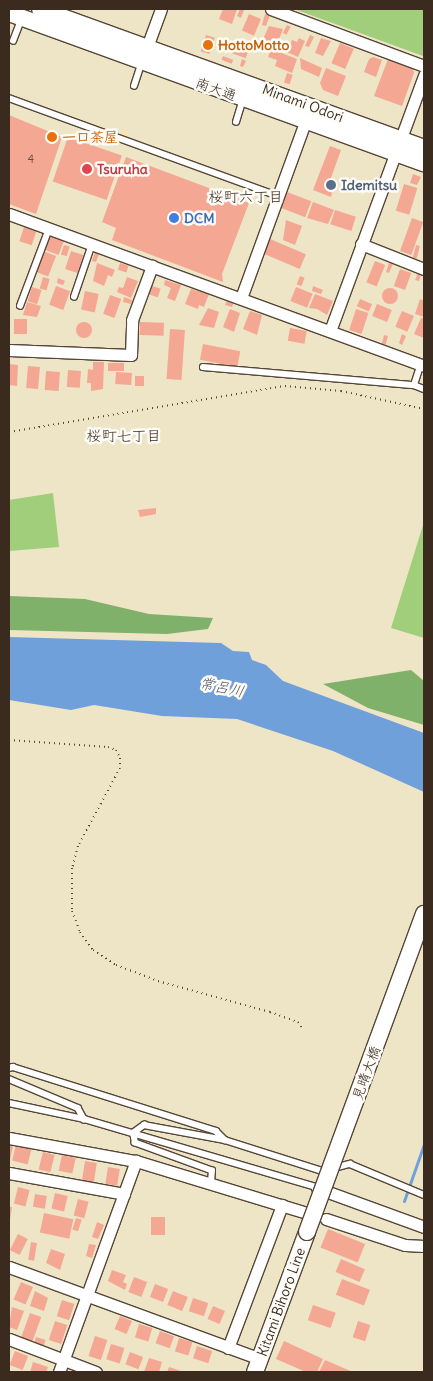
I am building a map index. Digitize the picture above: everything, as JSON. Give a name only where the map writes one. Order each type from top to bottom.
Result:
[{"type":"street","name":"Minami Odori","points":[[40,9],[144,55],[398,146],[424,148]]},
{"type":"street","points":[[144,55],[160,9]]},
{"type":"street","points":[[271,9],[424,66]]},
{"type":"street","name":"南大通","points":[[15,16],[144,55],[243,99],[308,114]]},
{"type":"street","points":[[330,331],[424,75]]},
{"type":"street","points":[[241,298],[308,114]]},
{"type":"street","points":[[398,146],[424,163]]},
{"type":"street","points":[[9,214],[423,365]]},
{"type":"street","points":[[361,244],[424,269]]},
{"type":"street","points":[[9,350],[131,355],[132,320],[152,266]]},
{"type":"street","name":"見晴大橋","points":[[307,1232],[424,914]]},
{"type":"street","points":[[9,1138],[136,1161],[211,1182],[304,1212]]},
{"type":"street","points":[[59,1372],[136,1161]]},
{"type":"street","points":[[9,1173],[124,1194]]},
{"type":"street","points":[[316,1187],[424,1227]]},
{"type":"street","points":[[228,1348],[282,1205]]},
{"type":"street","points":[[326,1219],[405,1245],[424,1246]]},
{"type":"street","name":"Kitami Bihoro Line","points":[[257,1366],[307,1232]]},
{"type":"street","points":[[9,1267],[228,1348],[257,1366]]},
{"type":"street","points":[[9,1339],[96,1372]]},
{"type":"lane","points":[[13,41],[15,16]]},
{"type":"lane","points":[[134,86],[144,55]]},
{"type":"lane","points":[[9,98],[278,196]]},
{"type":"lane","points":[[236,122],[243,99]]},
{"type":"lane","points":[[20,306],[49,228]]},
{"type":"lane","points":[[74,297],[92,244]]},
{"type":"lane","points":[[414,385],[423,365]]},
{"type":"lane","points":[[204,367],[414,385],[424,389]]},
{"type":"lane","points":[[9,1068],[13,1067],[216,1131],[225,1140]]},
{"type":"lane","points":[[9,1079],[78,1108],[84,1119]]},
{"type":"lane","points":[[9,1104],[84,1119],[316,1187]]},
{"type":"lane","points":[[133,1133],[144,1126],[225,1140],[323,1171],[350,1164],[424,1195]]},
{"type":"lane","points":[[133,1133],[135,1143],[212,1172],[211,1182]]},
{"type":"path","points":[[9,432],[285,386],[341,391],[424,409]]},
{"type":"path","points":[[9,740],[108,747],[116,750],[120,758],[120,768],[78,846],[72,868],[72,911],[80,932],[93,950],[132,971],[210,997],[270,1012],[298,1022],[304,1029]]},
{"type":"green space","points":[[294,9],[424,9],[423,56]]},
{"type":"green space","points":[[53,493],[59,547],[9,551],[9,500]]},
{"type":"green space","points":[[424,522],[424,638],[391,628]]},
{"type":"green space","points":[[9,596],[85,599],[149,614],[213,618],[208,629],[167,634],[9,630]]},
{"type":"green space","points":[[411,670],[424,681],[424,725],[368,708],[323,684]]},
{"type":"water","name":"常呂川","points":[[9,637],[221,643],[233,651],[249,652],[252,660],[266,665],[283,681],[424,733],[424,792],[333,751],[237,719],[162,716],[94,705],[71,710],[9,700]]},
{"type":"building","points":[[223,9],[237,9],[232,24],[219,19]]},
{"type":"building","points":[[240,9],[244,10],[241,18],[237,16]]},
{"type":"building","points":[[249,14],[261,19],[254,36],[242,31]]},
{"type":"building","points":[[265,14],[270,15],[266,26],[262,25]]},
{"type":"building","points":[[287,25],[291,27],[286,35],[283,33]]},
{"type":"building","points":[[269,26],[283,29],[276,47],[263,39]]},
{"type":"building","name":"HottoMotto","points":[[206,35],[215,38],[209,54],[201,51]]},
{"type":"building","points":[[310,35],[314,37],[309,47],[305,46]]},
{"type":"building","points":[[237,38],[251,43],[246,58],[232,53]]},
{"type":"building","points":[[299,38],[305,41],[298,57],[287,52],[292,40],[297,42]]},
{"type":"building","points":[[321,38],[331,41],[323,56],[315,53]]},
{"type":"building","points":[[340,43],[354,49],[345,69],[331,63]]},
{"type":"building","points":[[271,49],[297,59],[292,73],[275,66],[277,60],[268,57]]},
{"type":"building","points":[[223,56],[233,60],[232,64],[222,60]]},
{"type":"building","points":[[373,57],[382,60],[376,77],[364,72],[369,59]]},
{"type":"building","points":[[300,58],[322,68],[319,77],[301,69]]},
{"type":"building","points":[[242,59],[246,61],[243,67],[240,66]]},
{"type":"building","points":[[388,59],[413,69],[414,73],[402,106],[374,96]]},
{"type":"building","points":[[326,68],[346,76],[338,96],[323,90],[320,83]]},
{"type":"building","points":[[287,73],[293,75],[290,84],[284,83]]},
{"type":"building","points":[[9,115],[62,137],[36,214],[9,204]]},
{"type":"building","points":[[68,137],[122,156],[107,200],[53,181]]},
{"type":"building","points":[[330,146],[341,150],[327,189],[332,193],[331,197],[313,190]]},
{"type":"building","points":[[126,157],[249,203],[222,274],[223,282],[112,240],[116,228],[102,222]]},
{"type":"building","points":[[413,174],[421,177],[417,185],[410,183]]},
{"type":"building","points":[[364,180],[371,183],[369,190],[361,188]]},
{"type":"building","points":[[404,184],[417,188],[409,215],[396,211]]},
{"type":"building","points":[[287,192],[311,201],[305,217],[281,208]]},
{"type":"building","points":[[313,202],[334,210],[328,224],[307,218]]},
{"type":"building","points":[[335,210],[356,217],[351,231],[330,224]]},
{"type":"building","points":[[412,218],[423,222],[411,255],[400,251]]},
{"type":"building","points":[[286,220],[302,226],[295,245],[283,240]]},
{"type":"building","points":[[24,227],[36,231],[32,245],[19,241]]},
{"type":"building","points":[[48,235],[64,241],[58,255],[43,249]]},
{"type":"building","points":[[270,239],[306,254],[300,269],[264,254]]},
{"type":"building","points":[[64,245],[70,247],[67,256],[61,255]]},
{"type":"building","points":[[416,245],[420,246],[417,259],[413,258]]},
{"type":"building","points":[[43,251],[56,256],[48,277],[35,272]]},
{"type":"building","points":[[71,251],[83,255],[77,273],[65,269]]},
{"type":"building","points":[[95,252],[99,254],[96,262],[92,261]]},
{"type":"building","points":[[375,261],[385,265],[377,286],[366,282]]},
{"type":"building","points":[[97,263],[115,270],[112,277],[108,275],[104,286],[93,281]]},
{"type":"building","points":[[120,263],[129,266],[126,272],[118,270]]},
{"type":"building","points":[[389,263],[393,264],[389,273],[386,272]]},
{"type":"building","points":[[400,269],[411,273],[405,290],[394,286]]},
{"type":"building","points":[[418,273],[421,274],[419,281],[415,280]]},
{"type":"building","points":[[300,276],[305,278],[301,286],[297,284]]},
{"type":"building","points":[[43,277],[50,279],[46,290],[40,289]]},
{"type":"building","points":[[127,277],[138,281],[131,298],[117,292],[119,287],[123,288]]},
{"type":"building","points":[[58,278],[65,281],[63,285],[57,283]]},
{"type":"building","points":[[165,280],[181,285],[175,301],[167,298],[171,288],[164,285]]},
{"type":"building","points":[[56,286],[70,291],[63,310],[49,305]]},
{"type":"building","points":[[152,286],[161,289],[158,297],[149,295]]},
{"type":"building","points":[[313,286],[323,290],[321,294],[312,291]]},
{"type":"building","points":[[32,287],[42,290],[37,304],[28,301]]},
{"type":"building","points":[[296,287],[313,294],[307,308],[290,301]]},
{"type":"building","points":[[387,288],[393,288],[398,293],[396,302],[387,304],[382,299],[382,293]]},
{"type":"building","points":[[191,289],[209,294],[204,307],[199,305],[198,309],[185,304]]},
{"type":"building","points":[[85,291],[99,294],[95,312],[81,310]]},
{"type":"building","points":[[315,294],[333,301],[327,315],[317,309],[309,308]]},
{"type":"building","points":[[110,295],[121,299],[114,318],[103,314]]},
{"type":"building","points":[[124,297],[132,300],[131,304],[123,302]]},
{"type":"building","points":[[360,299],[372,304],[369,311],[357,306]]},
{"type":"building","points":[[420,299],[424,301],[424,317],[415,314]]},
{"type":"building","points":[[227,300],[234,302],[232,307],[225,305]]},
{"type":"building","points":[[27,302],[41,306],[37,317],[23,315]]},
{"type":"building","points":[[377,304],[392,310],[387,322],[372,316]]},
{"type":"building","points":[[208,308],[219,312],[214,328],[199,325]]},
{"type":"building","points":[[230,309],[240,313],[234,332],[223,327]]},
{"type":"building","points":[[356,309],[368,313],[362,334],[349,330]]},
{"type":"building","points":[[250,311],[262,315],[257,335],[243,329]]},
{"type":"building","points":[[402,311],[414,316],[407,332],[395,327]]},
{"type":"building","points":[[421,318],[424,319],[424,338],[414,334]]},
{"type":"building","points":[[14,319],[27,319],[27,334],[14,334]]},
{"type":"building","points":[[84,322],[90,324],[92,330],[90,336],[84,338],[78,336],[76,330],[78,324]]},
{"type":"building","points":[[140,322],[164,323],[164,336],[140,335]]},
{"type":"building","points":[[290,328],[307,331],[304,344],[288,341]]},
{"type":"building","points":[[170,329],[185,330],[181,380],[167,379]]},
{"type":"building","points":[[402,334],[406,336],[402,345],[399,343]]},
{"type":"building","points":[[384,335],[388,336],[386,345],[382,344]]},
{"type":"building","points":[[203,344],[240,351],[237,367],[200,360]]},
{"type":"building","points":[[93,362],[104,362],[103,389],[91,391],[91,383],[87,383],[88,369],[93,370]]},
{"type":"building","points":[[108,363],[124,363],[124,371],[108,371]]},
{"type":"building","points":[[9,364],[18,365],[17,386],[9,385]]},
{"type":"building","points":[[28,366],[40,367],[38,389],[26,388]]},
{"type":"building","points":[[68,370],[81,371],[80,388],[67,387]]},
{"type":"building","points":[[46,371],[60,372],[59,391],[45,390]]},
{"type":"building","points":[[116,372],[132,373],[131,385],[115,384]]},
{"type":"building","points":[[135,376],[144,376],[144,386],[135,386]]},
{"type":"building","points":[[156,508],[156,514],[140,517],[138,510]]},
{"type":"building","points":[[16,1145],[32,1149],[28,1164],[12,1161]]},
{"type":"building","points":[[9,1146],[13,1146],[10,1160],[9,1160]]},
{"type":"building","points":[[43,1152],[55,1155],[50,1172],[39,1169]]},
{"type":"building","points":[[62,1155],[76,1158],[72,1174],[59,1171]]},
{"type":"building","points":[[85,1161],[97,1163],[93,1185],[82,1183]]},
{"type":"building","points":[[108,1167],[120,1169],[117,1186],[105,1184]]},
{"type":"building","points":[[18,1187],[30,1190],[26,1206],[14,1203]]},
{"type":"building","points":[[55,1193],[68,1196],[64,1212],[51,1209]]},
{"type":"building","points":[[35,1194],[47,1196],[45,1209],[33,1207]]},
{"type":"building","points":[[78,1199],[89,1202],[84,1218],[74,1215]]},
{"type":"building","points":[[9,1207],[12,1207],[10,1220],[9,1220]]},
{"type":"building","points":[[44,1213],[73,1219],[69,1239],[40,1233]]},
{"type":"building","points":[[151,1217],[165,1217],[165,1235],[151,1235]]},
{"type":"building","points":[[76,1218],[82,1220],[78,1231],[72,1229]]},
{"type":"building","points":[[97,1222],[104,1225],[98,1239],[92,1237]]},
{"type":"building","points":[[328,1229],[365,1244],[358,1263],[321,1248]]},
{"type":"building","points":[[18,1234],[28,1239],[20,1255],[10,1250]]},
{"type":"building","points":[[31,1242],[37,1243],[34,1261],[28,1260]]},
{"type":"building","points":[[89,1244],[96,1245],[92,1258],[86,1256]]},
{"type":"building","points":[[51,1249],[65,1254],[60,1270],[46,1263]]},
{"type":"building","points":[[341,1259],[365,1269],[359,1282],[336,1272]]},
{"type":"building","points":[[112,1270],[126,1275],[123,1282],[127,1284],[125,1290],[108,1281]]},
{"type":"building","points":[[134,1277],[147,1282],[141,1297],[128,1292]]},
{"type":"building","points":[[342,1279],[370,1290],[364,1306],[336,1295]]},
{"type":"building","points":[[21,1282],[33,1287],[26,1305],[14,1299]]},
{"type":"building","points":[[155,1284],[168,1289],[163,1302],[150,1297]]},
{"type":"building","points":[[35,1291],[48,1298],[44,1311],[30,1306]]},
{"type":"building","points":[[173,1291],[188,1297],[182,1311],[167,1305]]},
{"type":"building","points":[[193,1298],[208,1303],[204,1316],[189,1311]]},
{"type":"building","points":[[62,1300],[74,1304],[69,1320],[57,1316]]},
{"type":"building","points":[[313,1305],[336,1313],[330,1328],[308,1320]]},
{"type":"building","points":[[213,1306],[225,1311],[219,1324],[208,1319]]},
{"type":"building","points":[[12,1307],[24,1311],[17,1330],[9,1327]]},
{"type":"building","points":[[30,1313],[41,1317],[32,1342],[21,1337]]},
{"type":"building","points":[[120,1316],[132,1321],[126,1334],[115,1329]]},
{"type":"building","points":[[55,1321],[67,1325],[61,1344],[49,1340]]},
{"type":"building","points":[[358,1321],[370,1325],[365,1341],[353,1337]]},
{"type":"building","points":[[139,1324],[152,1328],[148,1341],[135,1337]]},
{"type":"building","points":[[160,1331],[174,1336],[170,1348],[156,1343]]},
{"type":"building","points":[[95,1336],[107,1340],[101,1360],[89,1356]]},
{"type":"building","points":[[36,1337],[46,1340],[44,1346],[34,1343]]},
{"type":"building","points":[[179,1338],[192,1342],[188,1355],[175,1351]]},
{"type":"building","points":[[284,1341],[323,1359],[317,1372],[306,1372],[276,1359]]},
{"type":"building","points":[[111,1344],[124,1348],[120,1363],[106,1359]]},
{"type":"building","points":[[197,1346],[212,1351],[208,1363],[193,1358]]},
{"type":"building","points":[[15,1351],[28,1356],[23,1370],[10,1365]]},
{"type":"building","points":[[130,1352],[143,1357],[138,1369],[125,1364]]},
{"type":"building","points":[[149,1358],[162,1362],[159,1372],[144,1372]]},
{"type":"building","points":[[325,1360],[353,1372],[319,1372]]},
{"type":"building","points":[[33,1362],[48,1367],[46,1372],[30,1372]]},
{"type":"building","points":[[169,1367],[184,1372],[167,1372]]},
{"type":"waterway","points":[[404,1201],[424,1144]]},
{"type":"place","name":"HottoMotto","points":[[208,45]]},
{"type":"place","name":"一口茶屋","points":[[52,137]]},
{"type":"place","name":"Tsuruha","points":[[87,169]]},
{"type":"place","name":"Idemitsu","points":[[331,185]]},
{"type":"place","name":"DCM","points":[[174,218]]},
{"type":"district","name":"桜町六丁目","points":[[246,197]]},
{"type":"district","name":"桜町七丁目","points":[[124,436]]}]
